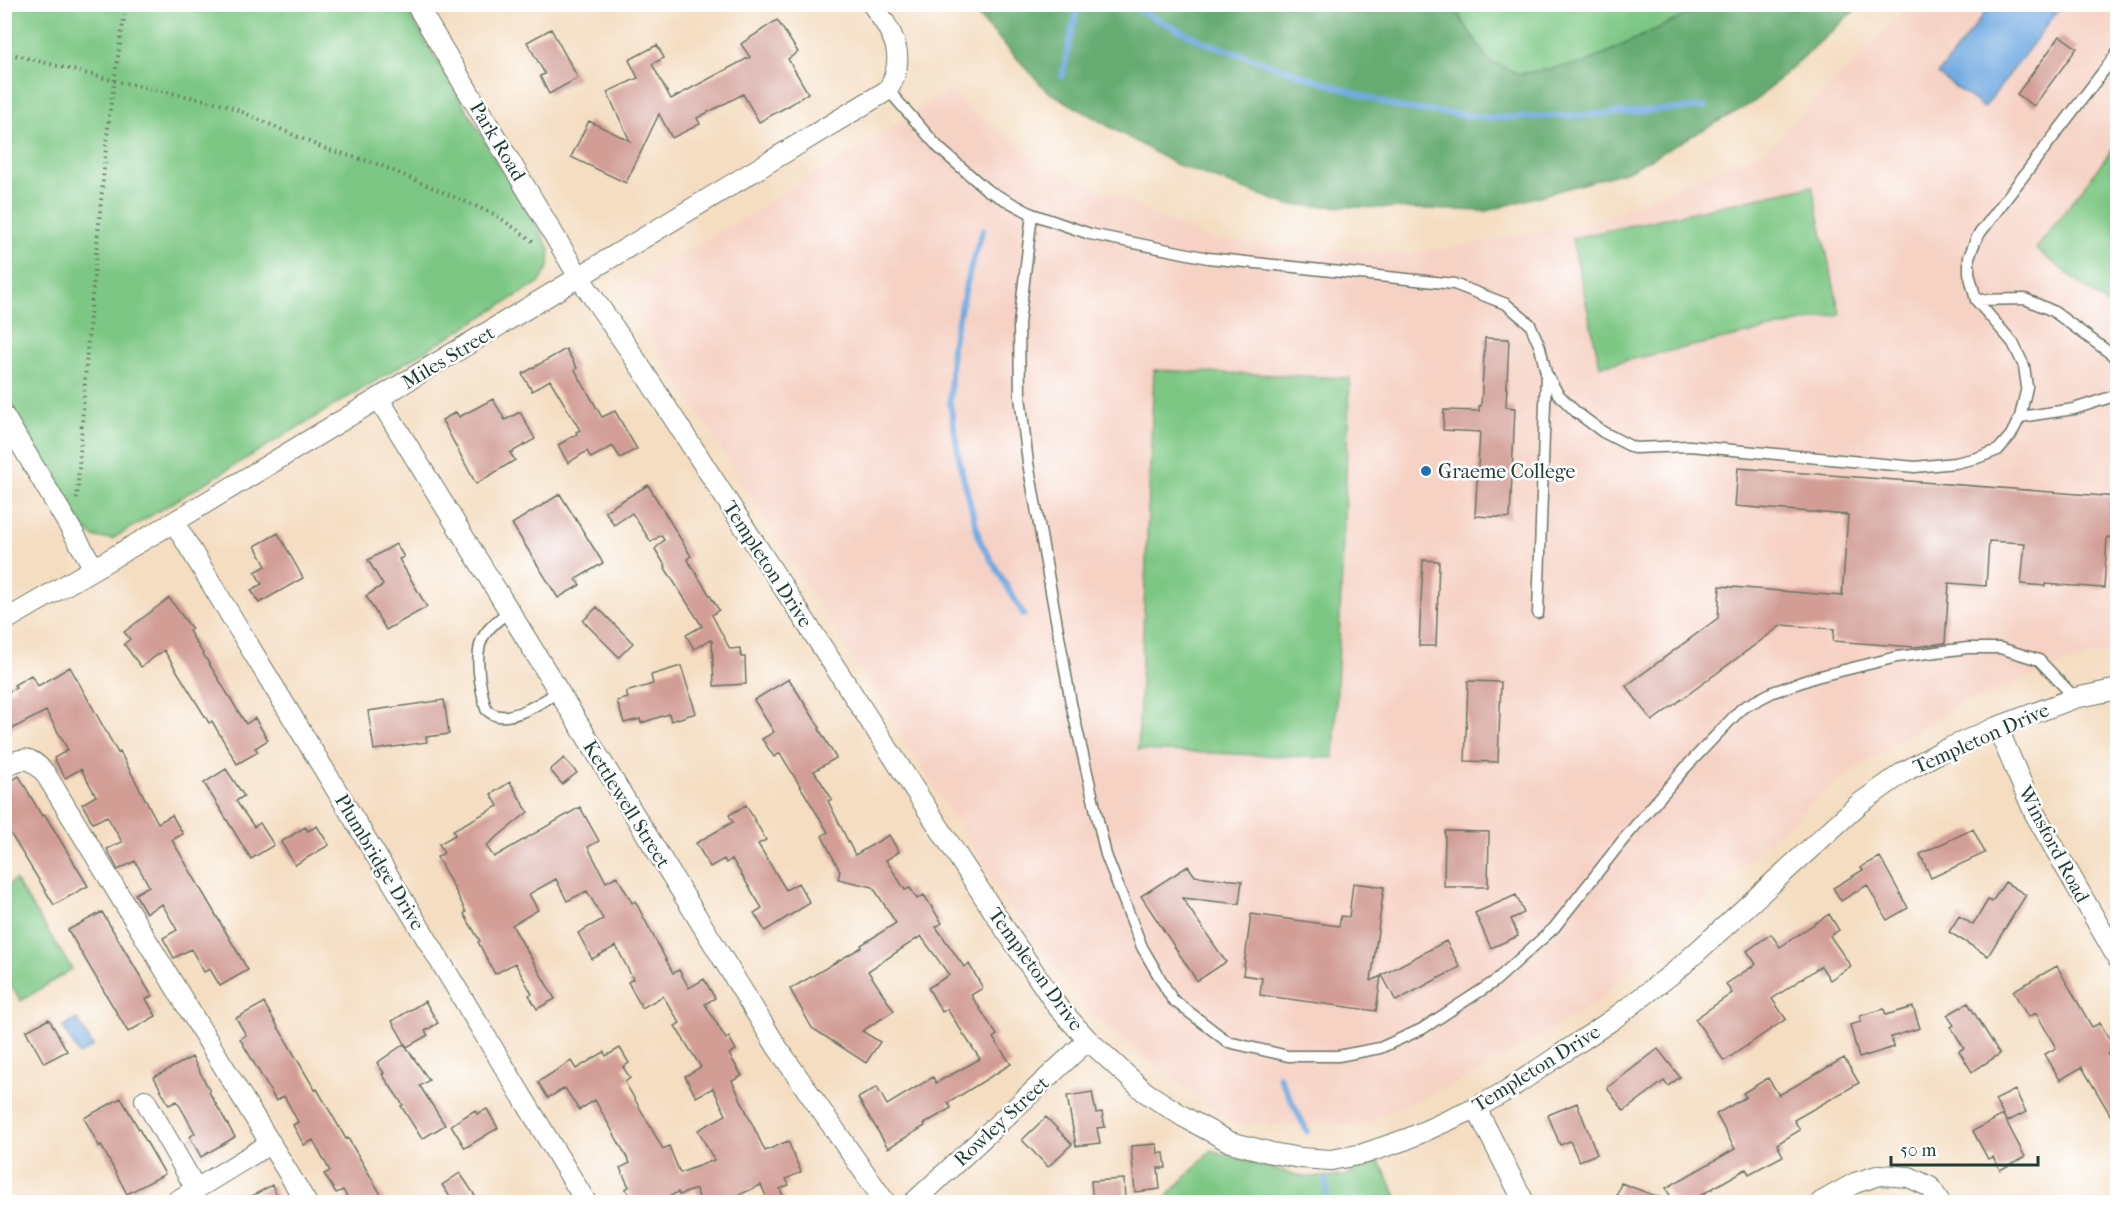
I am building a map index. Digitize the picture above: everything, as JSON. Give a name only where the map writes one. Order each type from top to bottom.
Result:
[{"type":"street","name":"Park Road","points":[[416,4],[579,277]]},
{"type":"street","points":[[872,4],[890,29],[898,57],[897,75],[888,90]]},
{"type":"street","name":"Miles Street","points":[[4,621],[174,522],[888,90]]},
{"type":"street","name":"Templeton Drive","points":[[579,277],[630,351],[1057,1006],[1088,1040],[1145,1092],[1230,1142],[1300,1158],[1331,1160],[1363,1154],[1407,1139],[1476,1108],[1563,1054],[1677,970],[1859,804],[1904,772],[1942,751],[1997,727],[2075,698],[2118,689]]},
{"type":"street","name":"Kettlewell Street","points":[[378,399],[777,1047],[885,1203]]},
{"type":"street","points":[[4,416],[94,568]]},
{"type":"street","name":"Plumbridge Drive","points":[[174,522],[586,1203]]},
{"type":"street","name":"Winsford Road","points":[[1997,727],[2035,814],[2118,959]]},
{"type":"street","points":[[4,767],[19,759],[29,759],[45,773],[306,1203]]},
{"type":"street","name":"Rowley Street","points":[[914,1203],[1088,1040]]},
{"type":"street","points":[[145,1100],[196,1189]]},
{"type":"street","points":[[1476,1108],[1524,1203]]},
{"type":"street","points":[[175,1203],[271,1143]]},
{"type":"street","points":[[1821,1203],[1855,1183],[1880,1175],[1909,1176],[1930,1187],[1940,1203]]},
{"type":"lane","points":[[1546,374],[1558,394],[1576,412],[1603,432],[1634,448],[1690,446],[1915,467],[1955,464],[1998,450],[2011,435],[2020,417],[2026,387],[2024,366],[2013,343],[1976,300],[1969,273],[1969,257],[1977,237],[2118,52]]},
{"type":"lane","points":[[888,90],[947,155],[987,189],[1032,214],[1090,234],[1208,258],[1454,284],[1506,304],[1517,311],[1530,324],[1540,347],[1546,374],[1538,613]]},
{"type":"lane","points":[[1032,214],[1019,324],[1020,396],[1028,463],[1071,703],[1106,855],[1142,948],[1172,999],[1228,1042],[1288,1056],[1338,1056],[1380,1048],[1422,1029],[1494,982],[1554,928],[1623,840],[1686,767],[1742,708],[1773,692],[1816,677],[1897,657],[1968,648],[2000,648],[2039,660],[2075,698]]},
{"type":"lane","points":[[1976,300],[2025,298],[2053,311],[2118,359]]},
{"type":"lane","points":[[2020,417],[2074,409],[2114,396],[2118,391]]},
{"type":"lane","points":[[509,610],[484,634],[480,644],[478,662],[486,709],[490,714],[514,715],[558,692]]},
{"type":"path","points":[[76,500],[89,327],[109,117],[126,4]]},
{"type":"path","points":[[4,52],[115,81],[224,104],[323,148],[375,163],[496,215],[539,246],[566,255]]},
{"type":"shaded area","name":"Graeme College","points":[[1906,5],[2117,5],[2117,651],[2076,659],[1954,707],[1837,781],[1715,890],[1593,1005],[1467,1079],[1360,1124],[1233,1124],[1096,1019],[1021,924],[621,291],[886,132],[947,90],[1040,163],[1212,240],[1409,255],[1589,223],[1767,150],[1902,12]]},
{"type":"green space","points":[[4,5],[404,5],[550,249],[549,266],[540,282],[112,539],[94,537],[82,526],[5,395]]},
{"type":"green space","points":[[968,5],[1452,5],[1489,61],[1519,74],[1585,63],[1707,5],[1858,5],[1754,102],[1628,171],[1487,211],[1288,205],[1175,164],[1047,91]]},
{"type":"green space","points":[[1452,5],[1707,5],[1585,63],[1519,74],[1489,61]]},
{"type":"green space","points":[[2117,143],[2117,312],[2036,249]]},
{"type":"green space","points":[[1812,186],[1840,314],[1600,366],[1572,238]]},
{"type":"green space","points":[[1154,370],[1350,378],[1334,758],[1138,750]]},
{"type":"green space","points":[[15,880],[72,969],[21,1001],[5,975],[5,887]]},
{"type":"green space","points":[[1211,1150],[1304,1177],[1344,1176],[1379,1161],[1400,1202],[1162,1202]]},
{"type":"water","points":[[1991,5],[2062,5],[1984,108],[1938,74]]},
{"type":"water","points":[[77,1019],[93,1046],[79,1055],[63,1027]]},
{"type":"building","points":[[777,20],[798,52],[788,59],[808,93],[790,105],[759,122],[743,94],[697,118],[700,124],[672,138],[659,114],[626,183],[571,157],[589,121],[630,141],[607,92],[638,78],[629,60],[657,45],[664,58],[652,64],[671,99],[750,57],[741,44]]},
{"type":"building","points":[[551,29],[578,78],[549,94],[540,76],[545,74],[527,42]]},
{"type":"building","points":[[2060,36],[2077,48],[2034,106],[2017,94]]},
{"type":"building","points":[[1485,338],[1509,339],[1506,407],[1515,408],[1510,518],[1475,516],[1480,432],[1443,430],[1444,410],[1479,411]]},
{"type":"building","points":[[566,349],[577,368],[575,370],[602,417],[615,411],[637,449],[620,458],[613,446],[591,458],[587,451],[568,463],[558,445],[580,430],[550,380],[532,391],[522,374]]},
{"type":"building","points":[[493,399],[505,420],[520,412],[535,439],[510,453],[515,460],[476,484],[442,420],[456,412],[459,417]]},
{"type":"building","points":[[1738,468],[2118,497],[2118,538],[2107,537],[2104,588],[2021,584],[2025,543],[1989,541],[1986,586],[1949,583],[1945,643],[1914,647],[1833,641],[1834,629],[1782,625],[1652,721],[1626,686],[1718,618],[1720,586],[1842,596],[1848,515],[1735,506]]},
{"type":"building","points":[[648,485],[691,556],[687,559],[719,610],[712,615],[730,649],[740,648],[741,657],[745,657],[746,684],[714,686],[712,641],[694,649],[686,635],[702,626],[655,549],[664,540],[661,535],[651,542],[632,513],[614,525],[605,511]]},
{"type":"building","points":[[560,494],[603,563],[576,579],[580,585],[558,598],[512,524]]},
{"type":"building","points":[[278,533],[303,578],[259,603],[251,590],[262,584],[255,572],[266,566],[255,546]]},
{"type":"building","points":[[396,544],[404,557],[399,559],[427,607],[386,630],[366,596],[383,585],[368,560]]},
{"type":"building","points":[[1423,560],[1439,561],[1436,646],[1419,646]]},
{"type":"building","points":[[169,598],[192,629],[189,631],[246,724],[255,718],[268,740],[255,748],[258,752],[237,764],[212,721],[209,723],[164,650],[141,667],[124,644],[130,639],[124,632]]},
{"type":"building","points":[[597,607],[633,643],[619,657],[583,621]]},
{"type":"building","points":[[681,666],[696,713],[671,721],[669,714],[641,723],[640,719],[624,723],[617,701],[628,698],[626,692],[653,684],[651,675]]},
{"type":"building","points":[[70,667],[158,823],[172,815],[183,834],[172,840],[248,970],[220,986],[210,969],[204,972],[191,949],[174,958],[163,938],[177,930],[162,904],[146,913],[135,894],[149,886],[135,861],[118,870],[107,849],[122,842],[107,816],[93,823],[82,804],[96,796],[81,769],[65,778],[54,758],[68,750],[46,711],[4,733],[4,694],[16,688],[14,685],[31,675],[38,686]]},
{"type":"building","points":[[789,679],[836,758],[814,771],[832,799],[828,801],[855,855],[889,835],[899,852],[886,860],[905,890],[910,888],[917,899],[924,895],[942,923],[936,927],[964,967],[969,964],[983,988],[971,995],[997,1035],[993,1038],[1011,1064],[948,1103],[951,1108],[888,1148],[858,1098],[877,1087],[887,1105],[933,1077],[936,1083],[980,1059],[947,1009],[942,1012],[928,988],[949,975],[921,936],[868,971],[894,1011],[862,1031],[880,1042],[866,1063],[812,1028],[790,989],[862,947],[861,945],[896,923],[873,887],[838,879],[840,871],[822,836],[828,832],[780,753],[774,757],[762,739],[774,732],[754,700]]},
{"type":"building","points":[[1468,681],[1501,682],[1498,762],[1465,761]]},
{"type":"building","points":[[444,700],[449,734],[426,737],[427,742],[374,750],[368,711]]},
{"type":"building","points":[[564,758],[577,773],[562,784],[550,770]]},
{"type":"building","points":[[226,769],[244,796],[236,801],[254,827],[260,823],[274,845],[251,859],[204,783]]},
{"type":"building","points":[[19,776],[88,886],[54,905],[9,831],[4,834],[4,785]]},
{"type":"building","points":[[510,782],[528,812],[486,846],[494,857],[580,807],[599,841],[588,847],[606,882],[617,876],[632,903],[635,901],[673,973],[679,970],[689,988],[704,979],[715,998],[705,1004],[726,1039],[729,1037],[736,1050],[729,1054],[742,1076],[732,1081],[765,1151],[788,1141],[801,1172],[786,1179],[789,1185],[780,1189],[786,1203],[769,1203],[761,1185],[721,1203],[701,1203],[696,1189],[679,1195],[678,1192],[657,1203],[638,1203],[625,1189],[629,1187],[620,1168],[630,1163],[595,1100],[579,1110],[565,1088],[548,1098],[538,1082],[571,1061],[576,1069],[604,1052],[606,1056],[620,1048],[629,1063],[623,1067],[630,1078],[625,1082],[663,1149],[669,1146],[680,1173],[714,1160],[698,1130],[726,1115],[713,1088],[696,1097],[685,1076],[701,1067],[675,1026],[680,1023],[663,996],[642,1008],[628,982],[633,979],[616,946],[592,959],[578,933],[603,919],[587,891],[567,901],[556,879],[529,894],[538,910],[512,925],[555,999],[537,1009],[529,995],[532,994],[515,963],[495,974],[437,857],[444,853],[439,844],[455,835],[453,830],[498,806],[491,794]]},
{"type":"building","points":[[746,805],[766,840],[758,844],[786,890],[798,883],[810,903],[765,931],[754,913],[762,908],[732,859],[726,863],[724,859],[710,867],[696,843],[733,822],[729,815]]},
{"type":"building","points":[[317,826],[329,845],[295,865],[281,842],[305,827],[308,831]]},
{"type":"building","points":[[1973,829],[1985,853],[1931,878],[1920,854]]},
{"type":"building","points":[[1445,831],[1489,832],[1488,887],[1444,887]]},
{"type":"building","points":[[1880,857],[1908,908],[1887,920],[1867,885],[1841,901],[1833,888],[1863,870],[1861,867]]},
{"type":"building","points":[[1188,866],[1195,876],[1242,881],[1239,904],[1182,898],[1226,962],[1197,981],[1141,896]]},
{"type":"building","points":[[2005,882],[2026,895],[1988,956],[1949,932],[1959,916],[1973,925],[1988,900],[1992,902]]},
{"type":"building","points":[[1353,883],[1384,887],[1371,981],[1381,976],[1376,1011],[1260,995],[1262,978],[1243,975],[1251,914],[1339,926],[1341,916],[1349,917]]},
{"type":"building","points":[[1516,895],[1524,913],[1511,919],[1518,936],[1491,948],[1475,913]]},
{"type":"building","points":[[102,912],[152,996],[146,999],[156,1016],[128,1032],[68,930]]},
{"type":"building","points":[[1829,914],[1839,930],[1830,936],[1851,966],[1830,980],[1821,966],[1772,999],[1786,1019],[1724,1061],[1695,1019],[1732,993],[1726,984],[1756,964],[1747,951],[1771,934],[1780,947]]},
{"type":"building","points":[[1446,941],[1460,967],[1396,1001],[1382,975]]},
{"type":"building","points":[[2057,966],[2092,1027],[2100,1023],[2115,1049],[2107,1054],[2118,1073],[2118,1128],[2082,1067],[2060,1080],[2045,1054],[2056,1048],[2036,1013],[2028,1017],[2013,991]]},
{"type":"building","points":[[425,1001],[438,1023],[425,1031],[428,1035],[407,1047],[392,1021]]},
{"type":"building","points":[[264,1003],[386,1203],[350,1203],[343,1190],[336,1193],[324,1174],[330,1171],[313,1140],[304,1145],[293,1125],[298,1122],[284,1096],[276,1101],[240,1039],[246,1035],[236,1018]]},
{"type":"building","points":[[1968,1003],[2000,1054],[1972,1072],[1959,1051],[1964,1048],[1951,1027],[1954,1025],[1947,1015]]},
{"type":"building","points":[[1913,1007],[1920,1028],[1891,1037],[1894,1047],[1859,1058],[1850,1025],[1861,1022],[1860,1016],[1884,1009],[1886,1015]]},
{"type":"building","points":[[49,1019],[67,1051],[44,1063],[26,1031]]},
{"type":"building","points":[[404,1044],[429,1080],[420,1086],[445,1125],[422,1139],[377,1063]]},
{"type":"building","points":[[1658,1049],[1680,1077],[1668,1086],[1664,1081],[1624,1111],[1607,1088]]},
{"type":"building","points":[[192,1057],[235,1137],[201,1157],[190,1137],[195,1133],[177,1101],[169,1105],[154,1077]]},
{"type":"building","points":[[1844,1058],[1859,1083],[1794,1120],[1800,1130],[1777,1144],[1783,1156],[1749,1174],[1746,1169],[1701,1195],[1705,1203],[1674,1203],[1666,1188],[1735,1149],[1716,1114],[1746,1097],[1743,1093],[1768,1078],[1779,1095]]},
{"type":"building","points":[[2015,1090],[2026,1112],[2007,1122],[1995,1100]]},
{"type":"building","points":[[1092,1092],[1096,1113],[1102,1112],[1105,1127],[1097,1128],[1100,1143],[1076,1146],[1067,1096]]},
{"type":"building","points":[[121,1098],[165,1174],[127,1194],[84,1118]]},
{"type":"building","points":[[1577,1103],[1597,1154],[1579,1161],[1570,1141],[1560,1145],[1548,1115]]},
{"type":"building","points":[[487,1109],[498,1128],[465,1148],[451,1125],[475,1110],[477,1114]]},
{"type":"building","points":[[2003,1115],[2025,1157],[2000,1170],[1993,1157],[1988,1159],[1973,1131]]},
{"type":"building","points":[[1046,1117],[1072,1144],[1048,1167],[1022,1140]]},
{"type":"building","points":[[1157,1144],[1158,1153],[1164,1153],[1166,1168],[1158,1168],[1160,1189],[1135,1192],[1131,1146]]},
{"type":"building","points":[[460,1173],[480,1203],[454,1203],[442,1185]]},
{"type":"building","points":[[1124,1179],[1125,1203],[1093,1203],[1091,1181]]},
{"type":"building","points":[[1621,1183],[1669,1201],[1668,1203],[1614,1203]]},
{"type":"building","points":[[272,1185],[281,1203],[239,1203]]},
{"type":"waterway","points":[[1062,76],[1078,4]]},
{"type":"waterway","points":[[1132,4],[1141,11],[1204,42],[1397,107],[1491,118],[1587,115],[1704,107]]},
{"type":"waterway","points":[[983,230],[971,266],[952,345],[950,403],[960,464],[980,541],[1024,615]]},
{"type":"waterway","points":[[1279,1076],[1307,1131]]},
{"type":"waterway","points":[[1326,1180],[1327,1202]]},
{"type":"place","name":"Graeme College","points":[[1426,471]]}]
